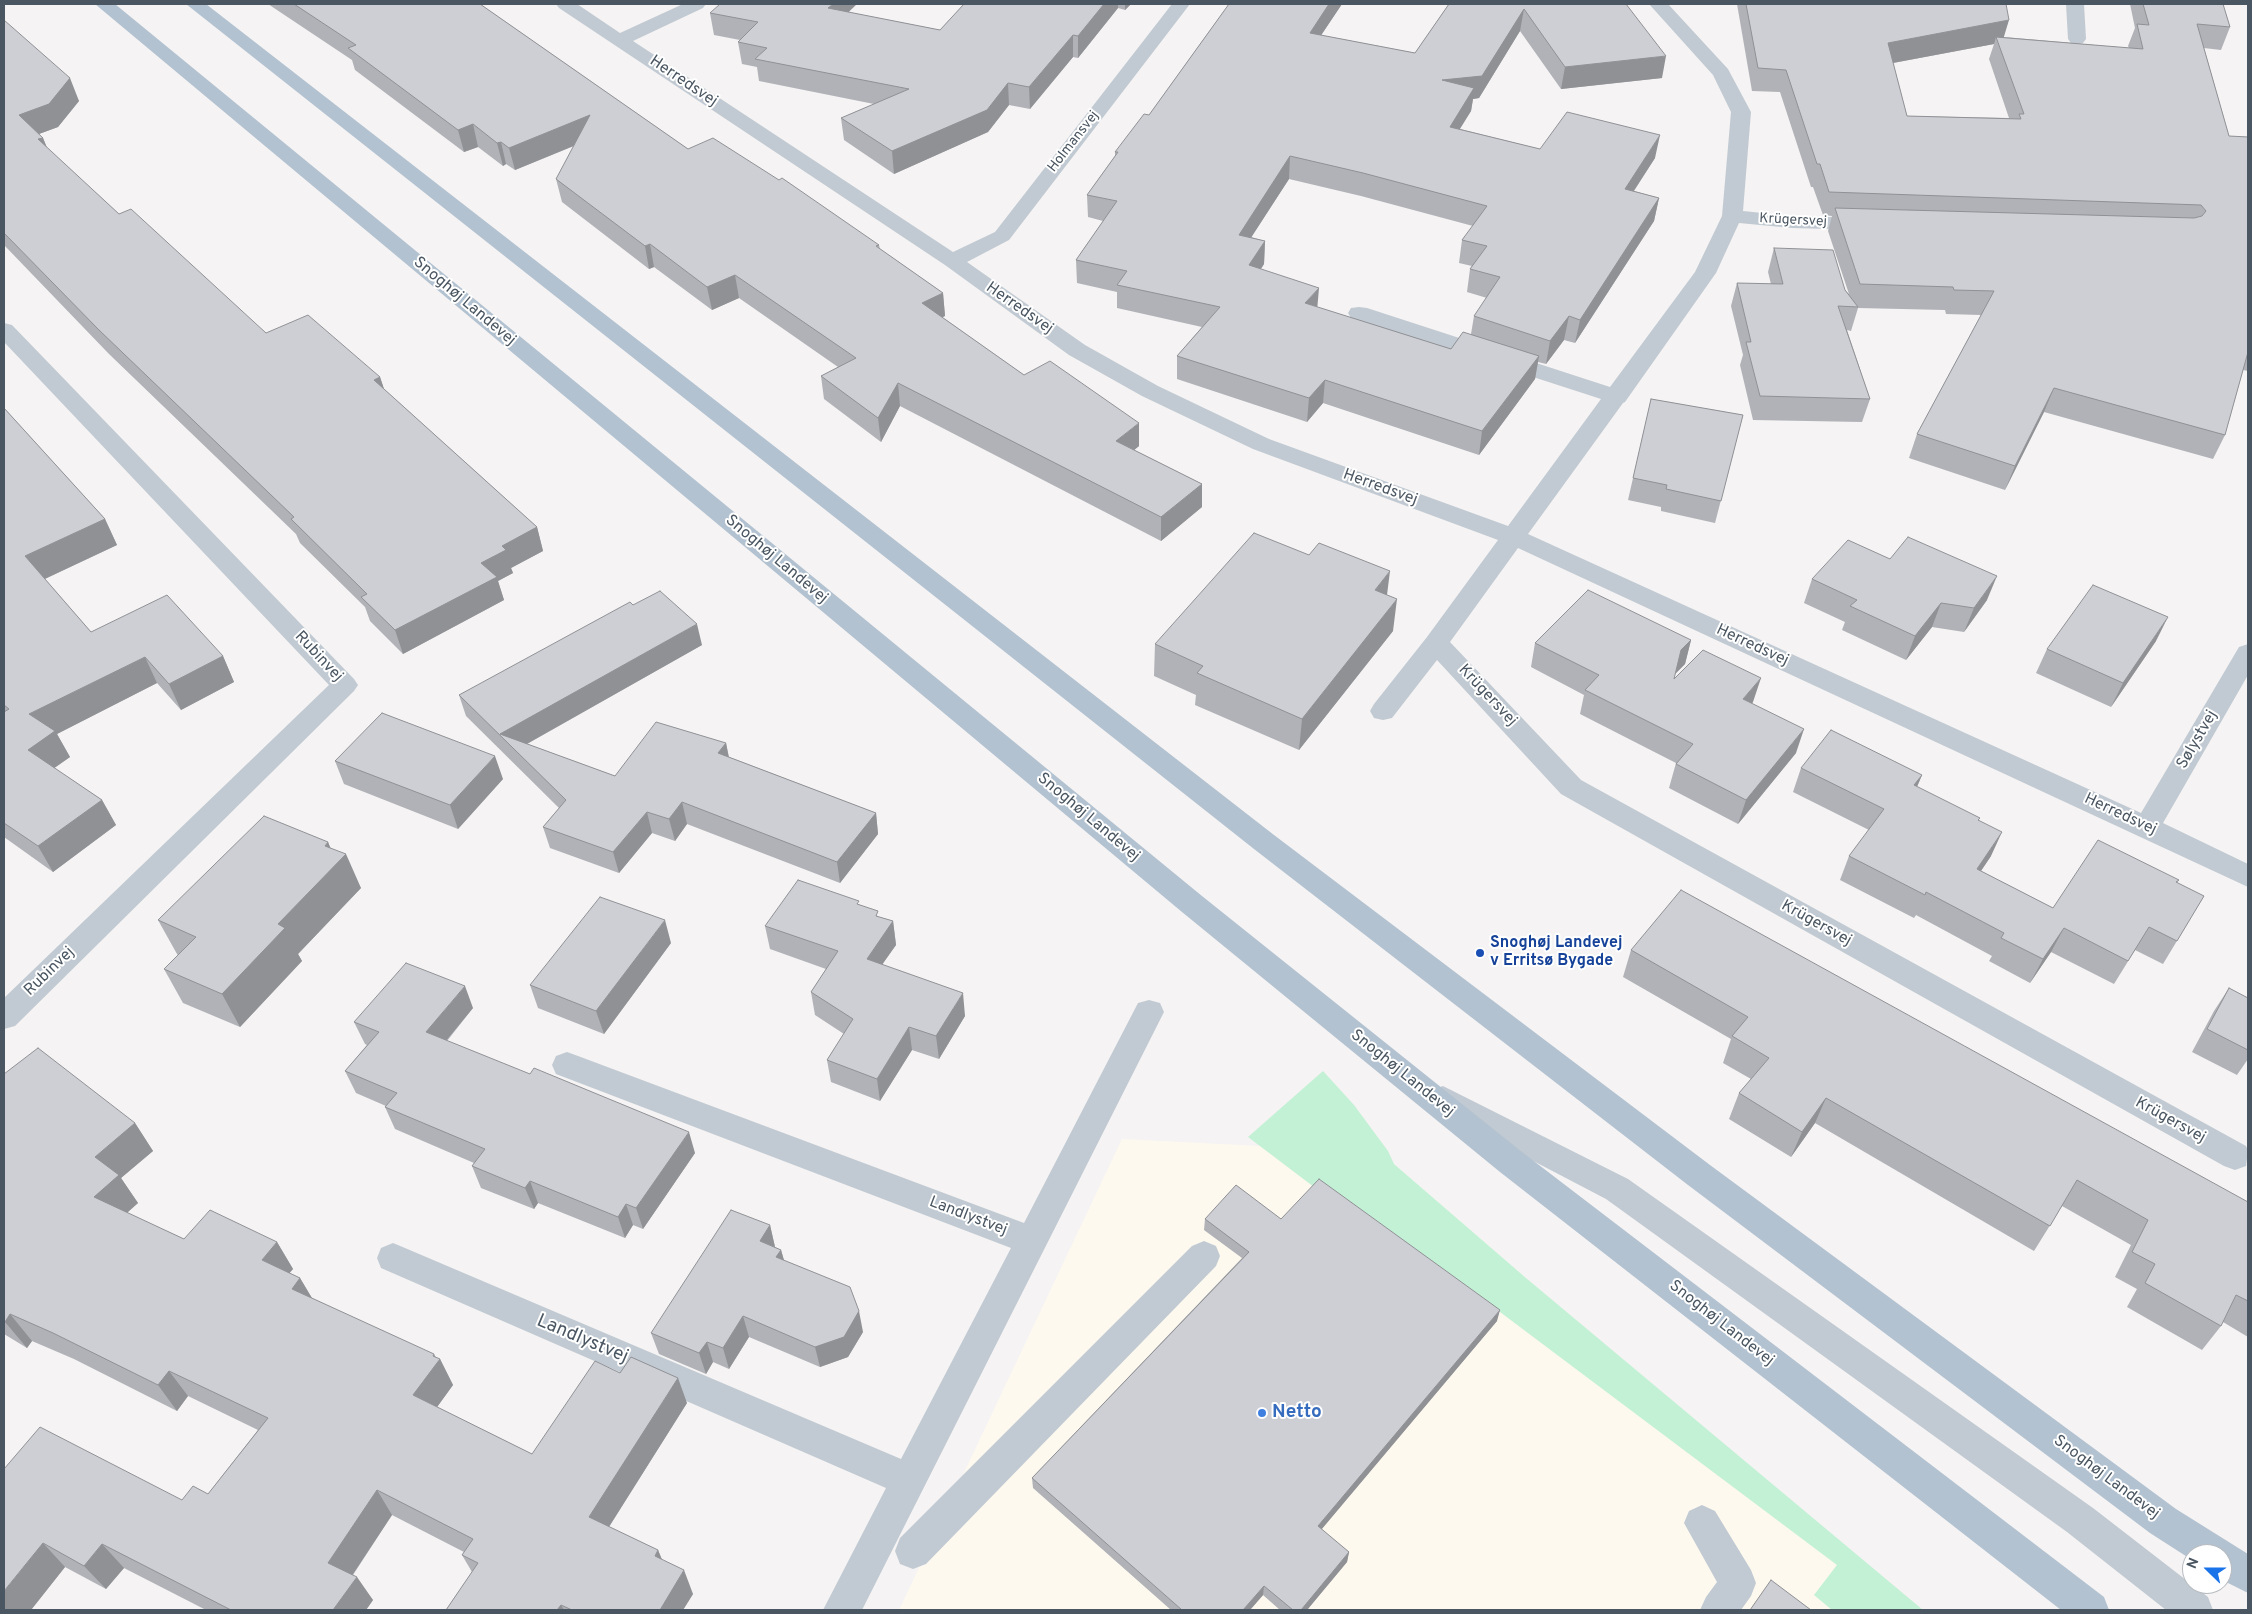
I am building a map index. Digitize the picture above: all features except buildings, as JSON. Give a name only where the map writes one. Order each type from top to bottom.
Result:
[{"type":"main road","name":"Snoghøj Landevej","points":[[104,4],[1192,904],[1413,1083],[1511,1162],[2091,1610]]},
{"type":"main road","name":"Snoghøj Landevej","points":[[195,4],[1280,855],[1700,1175],[2164,1521],[2200,1544]]},
{"type":"main road","points":[[2232,1565],[2248,1575]]},
{"type":"street","name":"Herredsvej","points":[[565,4],[952,261],[1077,350],[1150,391],[1261,444],[1514,537],[2248,876]]},
{"type":"street","points":[[619,40],[698,4]]},
{"type":"street","name":"Holmansvej","points":[[952,261],[1002,236],[1181,4]]},
{"type":"street","points":[[1383,711],[1514,537],[1706,273],[1732,216],[1741,112],[1721,73],[1658,4]]},
{"type":"street","points":[[2075,4],[2078,39]]},
{"type":"street","name":"Krügersvej","points":[[1732,216],[1792,222],[1886,225]]},
{"type":"street","points":[[1359,313],[1617,397]]},
{"type":"street","name":"Rubinvej","points":[[4,330],[345,684],[4,1017]]},
{"type":"street","name":"Krügersvej","points":[[1436,642],[1571,788],[2235,1156]]},
{"type":"street","name":"Sølystvej","points":[[2147,828],[2248,653]]},
{"type":"street","points":[[842,1610],[1149,1012]]},
{"type":"street","name":"Landlystvej","points":[[567,1065],[1032,1241]]},
{"type":"street","points":[[1413,1083],[1617,1189],[2080,1520],[2195,1610]]},
{"type":"street","points":[[912,1552],[1204,1256]]},
{"type":"street","name":"Landlystvej","points":[[393,1258],[908,1480]]},
{"type":"street","points":[[1702,1523],[1738,1583],[1719,1610]]},
{"type":"shaded area","points":[[1122,1139],[1380,1152],[1827,1538],[1893,1610],[899,1610]]},
{"type":"green space","points":[[1323,1071],[1354,1105],[1388,1151],[1394,1164],[1526,1278],[1923,1610],[1832,1610],[1814,1595],[1837,1565],[1500,1312],[1318,1190],[1248,1137]]},
{"type":"place","name":"Snoghøj Landevej v Erritsø Bygade","points":[[1480,953]]},
{"type":"place","name":"Netto","points":[[1262,1413]]}]
